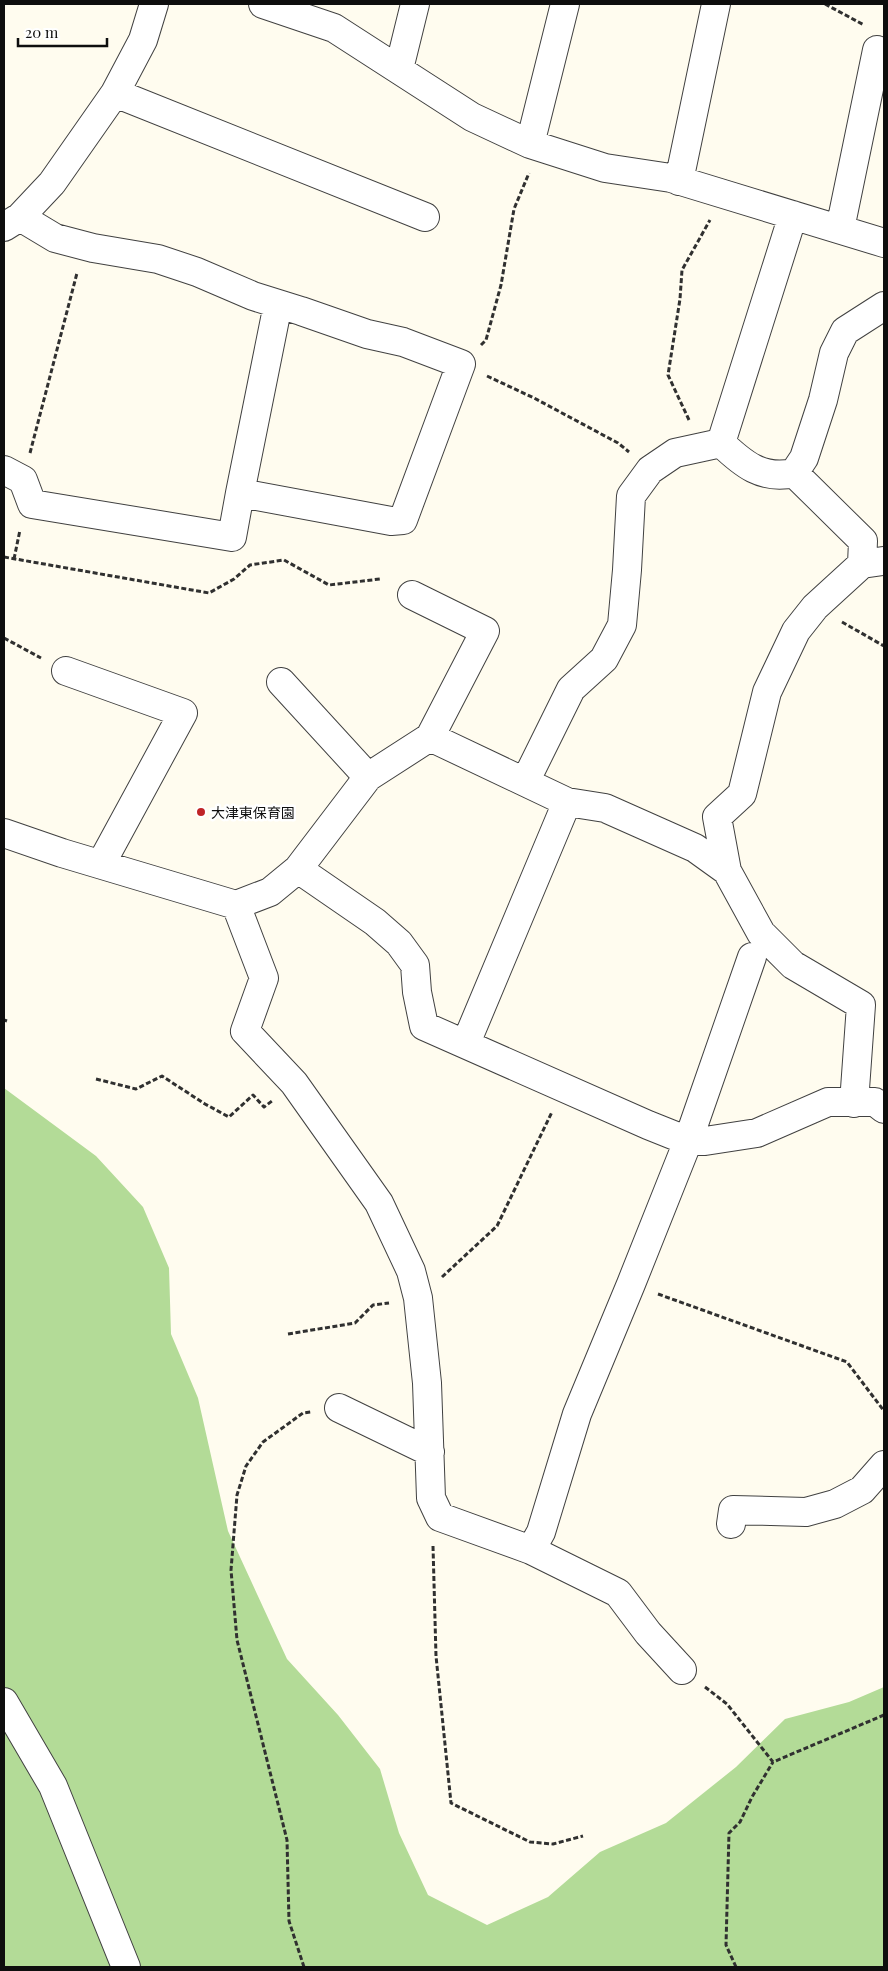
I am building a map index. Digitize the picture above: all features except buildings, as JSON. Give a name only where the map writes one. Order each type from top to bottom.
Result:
[{"type":"street","points":[[154,4],[143,40],[115,93],[52,183],[12,222],[55,238],[85,246],[158,259],[197,272],[253,296],[367,334],[404,342],[460,364],[403,520],[391,521],[240,493]]},
{"type":"street","points":[[263,4],[334,28],[472,117],[535,146],[605,168],[679,181],[884,242]]},
{"type":"street","points":[[399,69],[415,4]]},
{"type":"street","points":[[535,146],[565,4]]},
{"type":"street","points":[[679,181],[716,4]]},
{"type":"street","points":[[840,229],[873,39]]},
{"type":"street","points":[[115,93],[425,218]]},
{"type":"street","points":[[711,444],[793,215]]},
{"type":"street","points":[[13,475],[32,504],[232,537],[278,304]]},
{"type":"street","points":[[525,782],[572,689],[604,658],[622,625],[628,570],[632,496],[650,470],[675,453],[711,444],[762,473],[781,476],[794,473],[804,458],[824,400],[834,353],[845,331],[884,306]]},
{"type":"street","points":[[794,473],[863,541],[873,562],[815,607],[796,631],[768,692],[742,794],[717,817],[727,871],[761,933],[794,965],[861,1005],[854,1103]]},
{"type":"street","points":[[4,834],[236,905],[270,892],[298,869],[368,776],[430,737],[485,631],[412,594]]},
{"type":"street","points":[[66,671],[183,713],[101,864]]},
{"type":"street","points":[[281,682],[368,776]]},
{"type":"street","points":[[430,737],[568,802],[605,808],[695,848],[727,871]]},
{"type":"street","points":[[466,1043],[568,802]]},
{"type":"street","points":[[298,869],[375,922],[399,943],[415,965],[417,992],[424,1026],[648,1125],[688,1141],[705,1140],[757,1133],[828,1102],[875,1102],[884,1109]]},
{"type":"street","points":[[236,905],[264,978],[245,1031],[294,1083],[380,1203],[411,1271],[418,1298],[427,1383],[431,1498],[440,1517],[531,1550],[618,1593],[648,1633],[682,1670]]},
{"type":"street","points":[[531,1550],[541,1532],[577,1414],[632,1284],[688,1141],[752,957]]},
{"type":"street","points":[[339,1408],[430,1452]]},
{"type":"street","points":[[731,1524],[733,1510],[806,1512],[835,1504],[862,1490],[884,1465]]},
{"type":"street","points":[[4,1702],[53,1786],[126,1967]]},
{"type":"path","points":[[825,4],[873,39]]},
{"type":"path","points":[[535,146],[514,208],[501,285],[486,340],[460,364],[534,398],[618,443],[650,470]]},
{"type":"path","points":[[711,444],[682,404],[668,375],[680,299],[682,270],[710,220],[731,196]]},
{"type":"path","points":[[13,475],[85,246]]},
{"type":"path","points":[[4,557],[210,593],[234,579],[250,564],[284,560],[329,585],[380,579]]},
{"type":"path","points":[[815,607],[884,646]]},
{"type":"path","points":[[4,638],[66,671]]},
{"type":"path","points":[[96,1079],[136,1089],[162,1076],[205,1104],[230,1117],[253,1095],[264,1107],[294,1083]]},
{"type":"path","points":[[288,1334],[355,1323],[373,1305],[418,1298],[496,1226],[564,1087]]},
{"type":"path","points":[[632,1284],[847,1362],[884,1411]]},
{"type":"path","points":[[304,1967],[288,1921],[287,1840],[237,1640],[231,1570],[237,1495],[246,1466],[264,1442],[303,1413],[339,1408]]},
{"type":"path","points":[[431,1498],[436,1656],[451,1802],[530,1842],[553,1844],[583,1836]]},
{"type":"path","points":[[682,1670],[727,1704],[773,1762]]},
{"type":"path","points":[[736,1967],[726,1945],[729,1833],[740,1822],[752,1797],[773,1762],[884,1715]]},
{"type":"green space","points":[[4,1088],[96,1156],[143,1207],[169,1268],[171,1334],[198,1398],[228,1531],[287,1659],[338,1715],[380,1769],[399,1833],[428,1895],[487,1925],[548,1897],[600,1852],[666,1823],[736,1767],[785,1719],[849,1702],[884,1687],[884,1967],[4,1967]]},
{"type":"place","name":"大津東保育園","points":[[201,812]]}]
